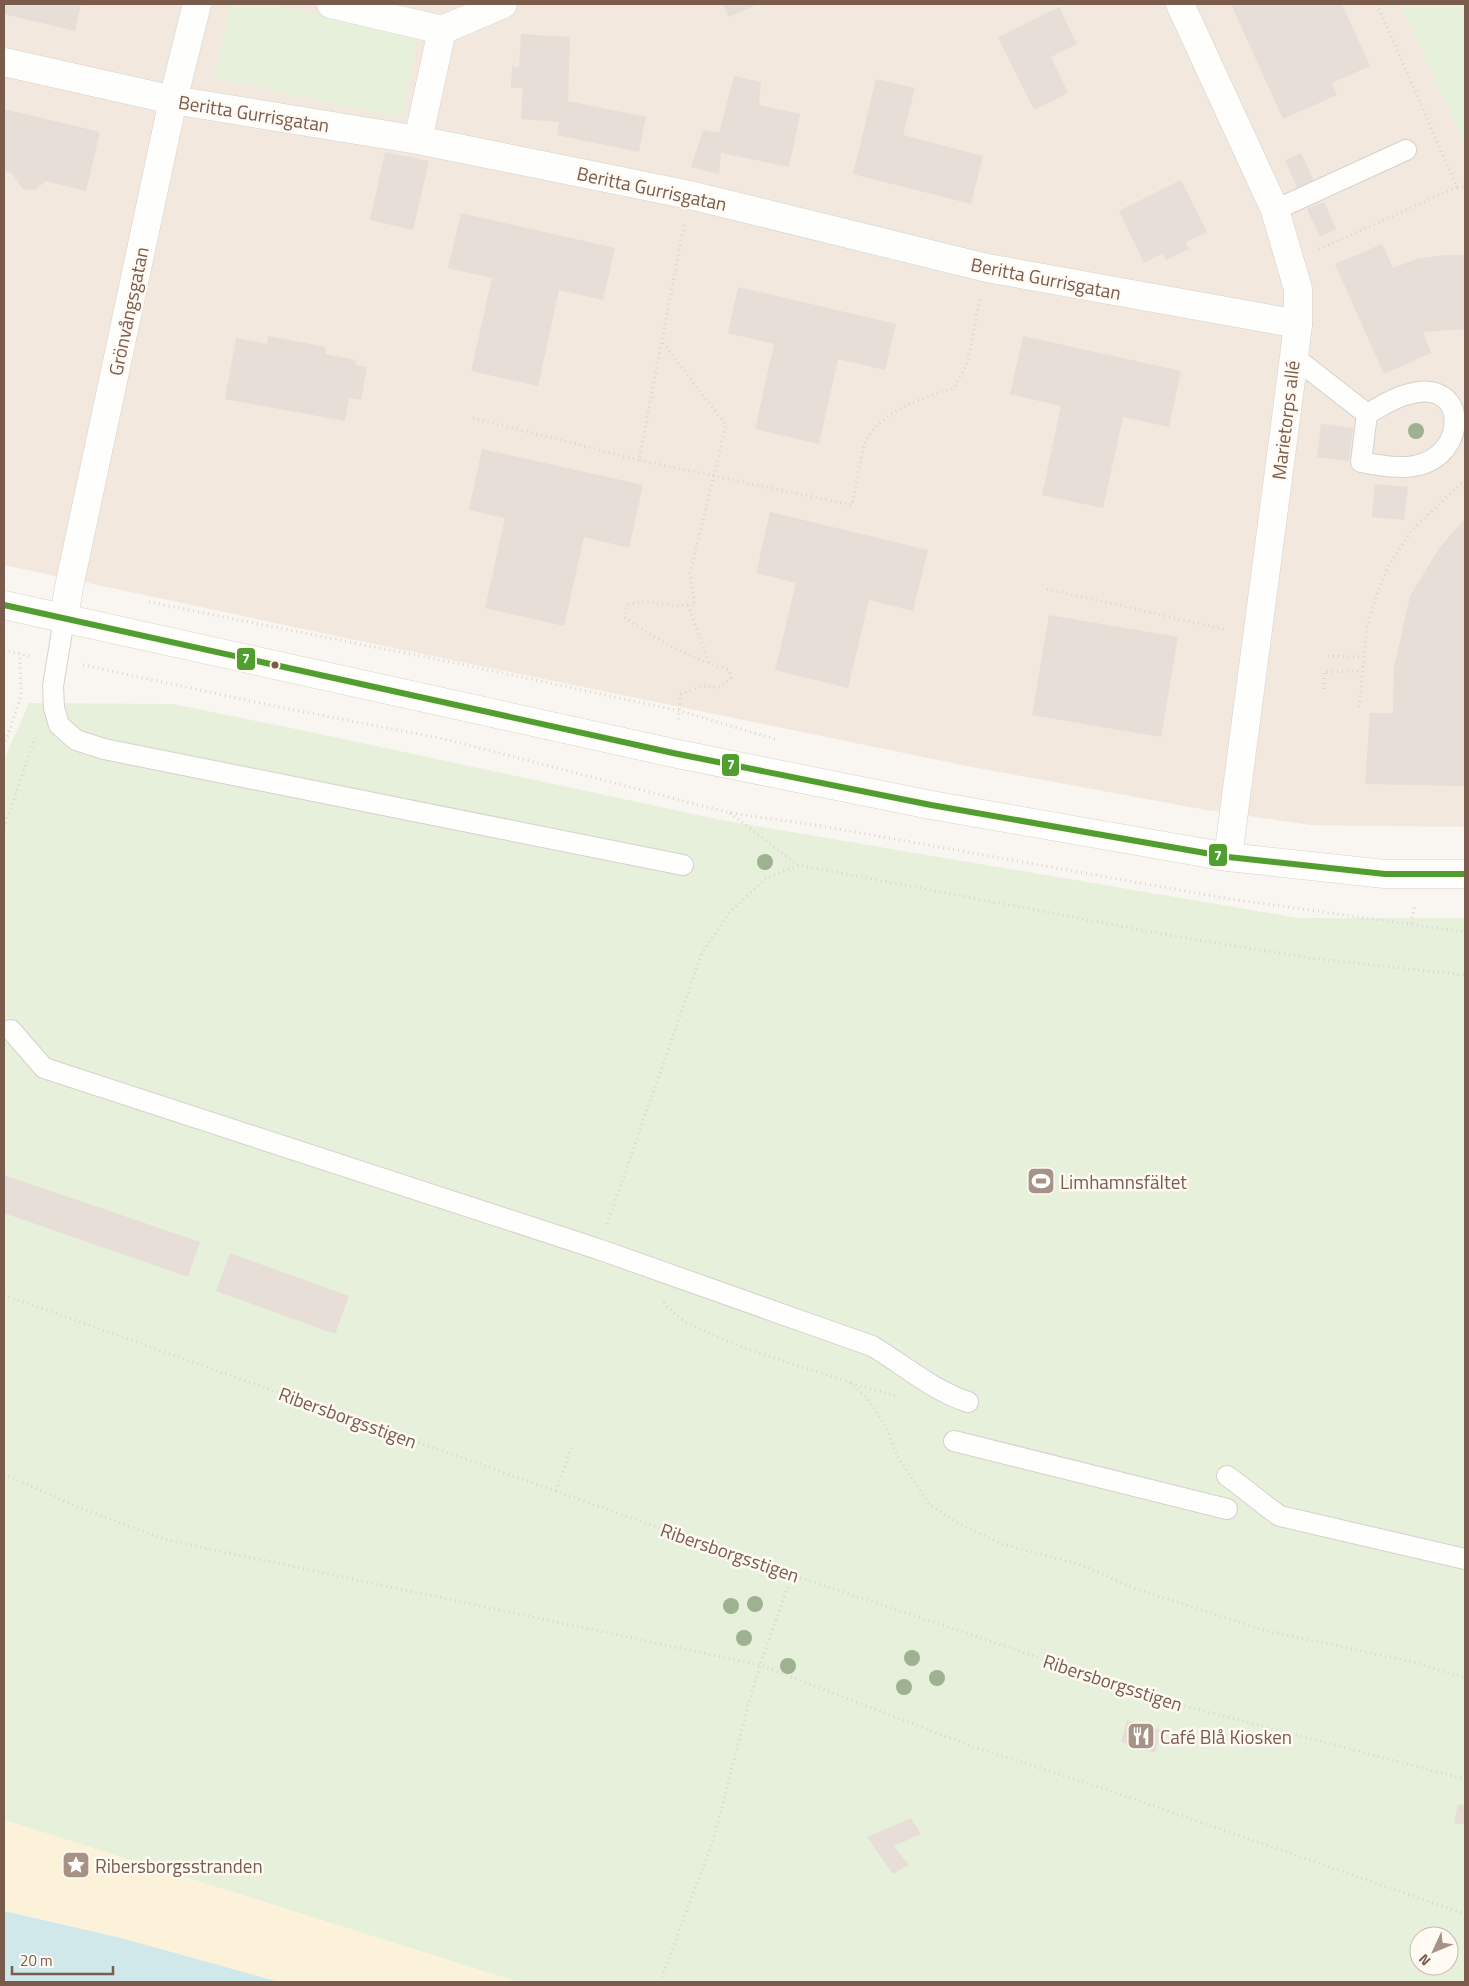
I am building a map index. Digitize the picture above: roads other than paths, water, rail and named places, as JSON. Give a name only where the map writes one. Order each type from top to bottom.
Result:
[{"type":"street","name":"Grönvångsgatan","points":[[64,619],[71,577],[173,100],[197,4]]},
{"type":"street","points":[[331,4],[442,30],[503,4]]},
{"type":"street","name":"Marietorps allé","points":[[1180,4],[1275,210],[1298,289],[1298,324],[1294,357],[1228,857]]},
{"type":"street","points":[[418,140],[442,30]]},
{"type":"street","name":"Beritta Gurrisgatan","points":[[4,62],[173,100],[418,140],[690,195],[986,268],[1298,324]]},
{"type":"street","points":[[4,605],[673,753],[931,806],[1228,857],[1385,874],[1465,874]]},
{"type":"lane","points":[[1275,210],[1406,150]]},
{"type":"lane","points":[[1294,357],[1367,414]]},
{"type":"lane","points":[[1434,392],[1450,397],[1459,409],[1461,428],[1452,444],[1436,458],[1416,466],[1389,467],[1361,462],[1367,414],[1408,394],[1434,392]]},
{"type":"lane","points":[[64,619],[53,686],[54,708],[58,725],[76,740],[104,749],[683,865]]},
{"type":"lane","points":[[11,1030],[44,1068],[652,1268],[872,1346],[903,1364],[934,1388],[968,1402]]},
{"type":"lane","points":[[954,1441],[1226,1509]]},
{"type":"lane","points":[[1227,1476],[1244,1487],[1264,1506],[1280,1516],[1465,1560]]},
{"type":"water","points":[[4,1911],[121,1938],[279,1982],[4,1982]]},
{"type":"place","name":"Limhamnsfältet","points":[[1041,1181]]},
{"type":"place","name":"Café Blå Kiosken","points":[[1141,1736]]},
{"type":"place","name":"Ribersborgsstranden","points":[[76,1865]]}]
